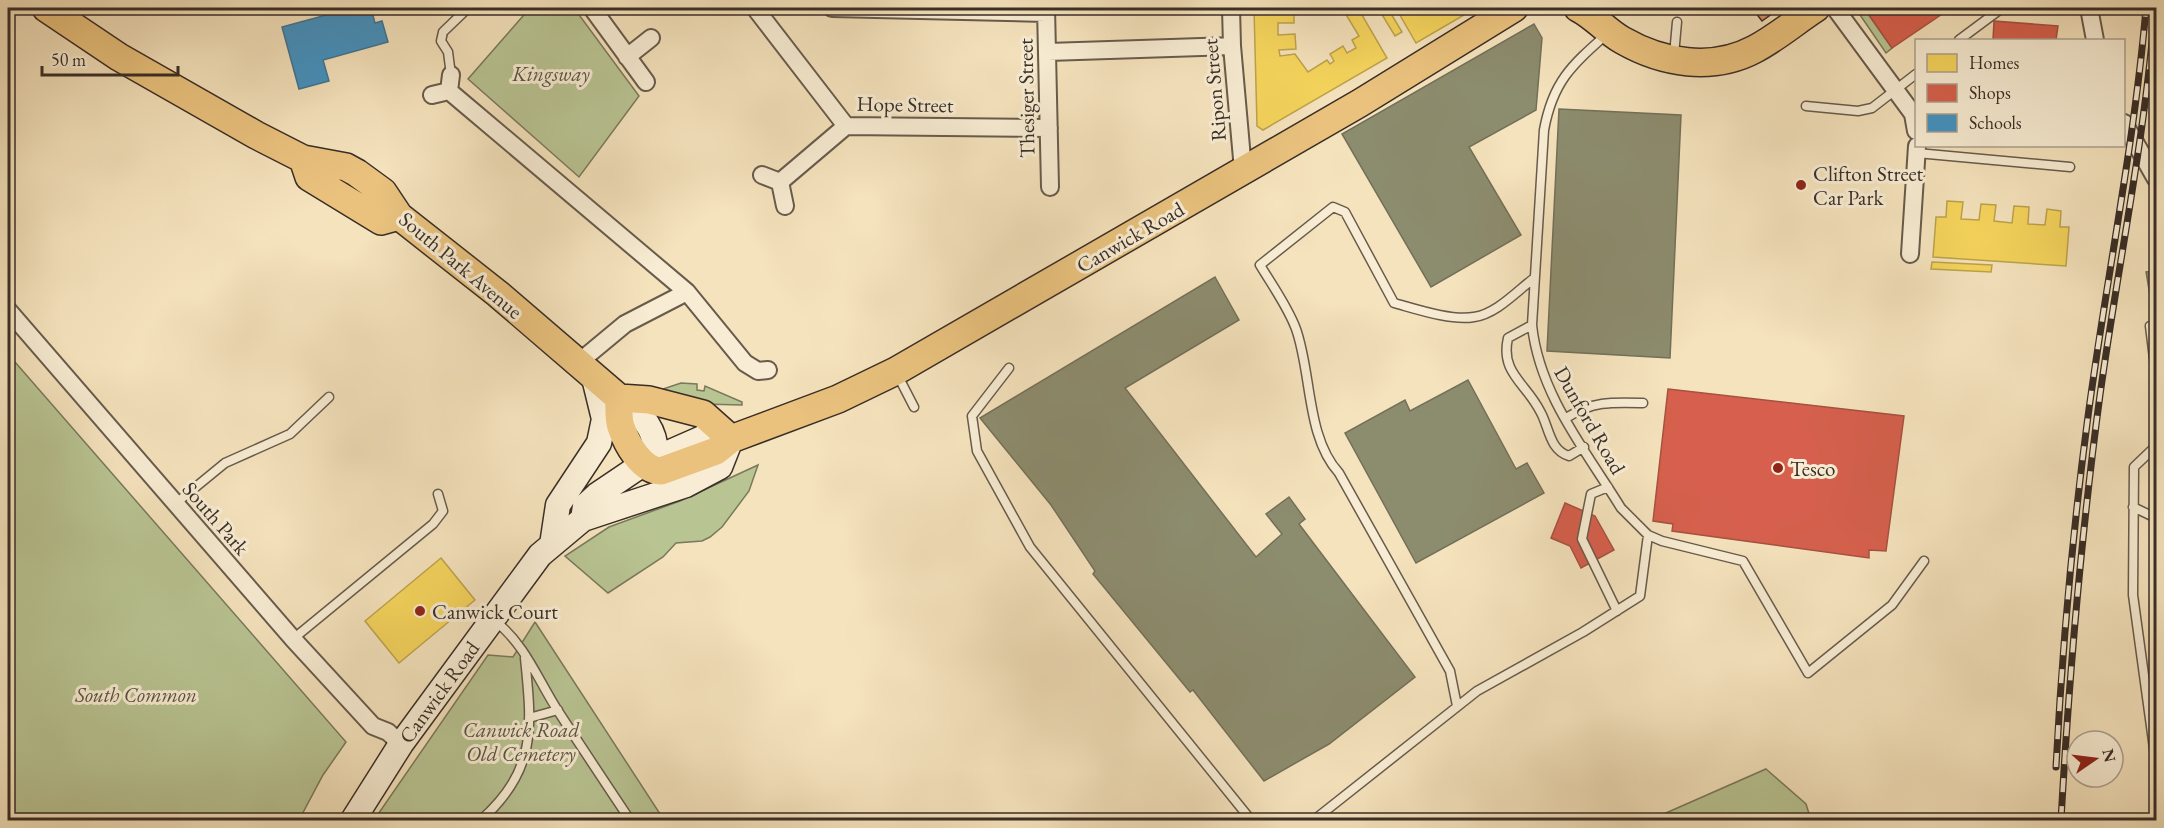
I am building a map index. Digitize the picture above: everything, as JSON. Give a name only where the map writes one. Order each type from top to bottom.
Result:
[{"type":"main road","name":"South Park Avenue","points":[[46,8],[119,57],[256,135],[303,159],[346,166],[382,192],[399,216],[498,294],[619,398]]},
{"type":"main road","name":"Canwick Road","points":[[353,820],[401,744],[540,555],[583,519],[598,516],[632,502],[686,485],[720,467],[731,439],[838,399],[896,371],[1360,103],[1514,8]]},
{"type":"main road","points":[[1578,8],[1608,20],[1649,54],[1674,61],[1697,63],[1723,60],[1754,50],[1816,8]]},
{"type":"main road","points":[[552,545],[558,505],[599,443],[604,419],[586,371]]},
{"type":"main road","points":[[619,398],[649,400],[703,414],[731,439],[716,451],[669,469],[651,464],[620,425],[619,398]]},
{"type":"main road","name":"Canwick Road","points":[[583,519],[585,506],[597,495],[651,464]]},
{"type":"main road","points":[[632,502],[651,464]]},
{"type":"street","points":[[592,8],[646,82]]},
{"type":"street","points":[[755,8],[846,126]]},
{"type":"street","points":[[832,8],[1046,10]]},
{"type":"street","name":"Ripon Street","points":[[1232,8],[1232,46],[1244,170]]},
{"type":"street","points":[[1835,8],[1913,114],[1915,122]]},
{"type":"street","points":[[2089,8],[2095,39]]},
{"type":"street","name":"Thesiger Street","points":[[1046,10],[1050,187]]},
{"type":"street","points":[[627,57],[651,38]]},
{"type":"street","points":[[1048,52],[1232,46]]},
{"type":"street","points":[[444,87],[687,292],[746,363],[758,371],[768,370]]},
{"type":"street","points":[[2125,125],[2157,179]]},
{"type":"street","name":"Hope Street","points":[[780,182],[846,126],[1049,128]]},
{"type":"street","points":[[1910,254],[1917,149]]},
{"type":"street","points":[[762,175],[780,182],[785,206]]},
{"type":"street","points":[[586,371],[625,324],[687,292]]},
{"type":"street","name":"South Park","points":[[8,310],[293,639],[374,726],[388,732],[401,744]]},
{"type":"lane","points":[[444,87],[448,52],[441,40],[443,32],[468,8]]},
{"type":"lane","points":[[1960,39],[2002,8]]},
{"type":"lane","name":"Dunford Road","points":[[1608,20],[1562,77],[1551,101],[1541,149],[1532,325],[1540,369],[1548,390],[1621,508],[1648,535],[1662,542],[1743,561],[1808,673],[1892,605],[1924,561]]},
{"type":"lane","points":[[1674,61],[1677,22]]},
{"type":"lane","points":[[1806,106],[1858,111],[1872,108],[1915,75]]},
{"type":"lane","points":[[1917,149],[2070,167]]},
{"type":"lane","points":[[1457,706],[1450,671],[1339,472],[1329,462],[1310,401],[1308,371],[1295,326],[1260,265],[1333,207],[1345,212],[1394,303],[1440,314],[1474,318],[1494,309],[1533,279]]},
{"type":"lane","points":[[1532,325],[1508,338],[1505,352],[1514,377],[1540,410],[1551,440],[1561,454],[1569,456],[1584,447]]},
{"type":"lane","points":[[2150,326],[2157,375]]},
{"type":"lane","points":[[1010,368],[972,416],[977,451],[1030,548],[1251,820]]},
{"type":"lane","points":[[896,371],[914,406]]},
{"type":"lane","points":[[174,504],[225,463],[290,434],[329,397]]},
{"type":"lane","points":[[1566,418],[1584,407],[1606,402],[1643,403]]},
{"type":"lane","points":[[2157,446],[2134,467],[2133,507],[2133,595],[2157,764]]},
{"type":"lane","points":[[1608,487],[1591,494],[1582,539],[1617,610]]},
{"type":"lane","points":[[293,639],[433,524],[443,511],[438,494]]},
{"type":"lane","points":[[2133,507],[2157,518]]},
{"type":"lane","points":[[1314,820],[1484,686],[1640,596],[1648,535]]},
{"type":"lane","points":[[492,619],[512,634],[558,710],[630,820]]},
{"type":"lane","points":[[482,820],[496,808],[519,775],[527,751],[529,718],[524,652]]},
{"type":"lane","points":[[529,718],[558,710]]},
{"type":"green space","name":"Kingsway","points":[[530,8],[574,8],[639,96],[579,177],[468,79]]},
{"type":"green space","points":[[1858,8],[1864,8],[1892,48],[1886,53],[1858,12]]},
{"type":"green space","name":"South Common","points":[[8,354],[346,742],[323,775],[299,820],[8,820]]},
{"type":"green space","points":[[681,383],[697,384],[697,390],[704,391],[705,386],[742,402],[742,405],[701,404],[657,391]]},
{"type":"green space","points":[[758,465],[749,491],[722,527],[702,541],[676,543],[663,557],[608,593],[565,556],[609,527],[680,501]]},
{"type":"green space","name":"Canwick Road Old Cemetery","points":[[535,622],[664,820],[374,820],[488,655],[513,657]]},
{"type":"green space","points":[[1766,769],[1806,804],[1811,820],[1650,820]]},
{"type":"building: Homes","points":[[1254,8],[1294,8],[1294,23],[1278,23],[1278,35],[1295,34],[1296,49],[1279,50],[1280,56],[1295,54],[1308,72],[1327,60],[1330,64],[1334,61],[1330,54],[1343,46],[1347,53],[1356,48],[1352,40],[1359,36],[1342,8],[1358,8],[1387,58],[1263,130],[1257,126]]},
{"type":"building: Homes","points":[[1378,8],[1394,8],[1390,12],[1402,32],[1395,36]]},
{"type":"building: Homes","points":[[1404,8],[1406,12],[1413,8],[1476,8],[1416,43],[1397,10]]},
{"type":"building: Homes","points":[[1947,201],[1963,202],[1961,219],[1979,220],[1981,204],[1996,205],[1994,221],[2012,223],[2014,206],[2029,207],[2028,224],[2045,225],[2047,209],[2061,211],[2060,227],[2069,227],[2066,266],[1933,257],[1936,217],[1946,217]]},
{"type":"building: Homes","points":[[1932,262],[1992,265],[1991,272],[1931,269]]},
{"type":"building: Homes","name":"Canwick Court","points":[[441,558],[475,600],[399,663],[365,621]]},
{"type":"building: Shops","points":[[1864,8],[1951,8],[1892,48]]},
{"type":"building: Shops","points":[[1994,21],[2058,26],[2056,39],[1993,39]]},
{"type":"building: Shops","name":"Tesco","points":[[1668,389],[1904,416],[1886,551],[1869,550],[1869,558],[1672,531],[1673,524],[1653,521]]},
{"type":"building: Shops","points":[[1565,503],[1595,516],[1614,550],[1581,568],[1570,546],[1551,538]]},
{"type":"building: Schools","points":[[352,8],[371,8],[375,23],[382,21],[388,42],[323,60],[329,81],[299,89],[282,27]]},
{"type":"building: Industry","points":[[1534,24],[1542,38],[1536,110],[1469,147],[1521,235],[1431,287],[1342,134]]},
{"type":"building: Industry","points":[[1559,109],[1681,115],[1670,358],[1547,351]]},
{"type":"building: Industry","points":[[2156,271],[2156,330],[2146,272]]},
{"type":"building: Industry","points":[[1215,277],[1239,320],[1125,388],[1256,557],[1282,534],[1266,514],[1289,497],[1305,519],[1299,524],[1415,677],[1329,744],[1264,781],[1193,690],[1190,692],[1093,574],[1095,571],[1051,505],[980,418]]},
{"type":"building: Industry","points":[[1468,380],[1516,469],[1527,463],[1544,493],[1416,563],[1345,433],[1405,400],[1410,411]]},
{"type":"building: Other","points":[[1752,8],[1780,8],[1762,21]]},
{"type":"railway","points":[[2056,767],[2068,595],[2082,467],[2094,372],[2127,164],[2146,8]]},
{"type":"railway","points":[[2061,820],[2072,660],[2087,501],[2107,346],[2145,105],[2155,8]]},
{"type":"place","name":"Clifton Street Car Park","points":[[1801,185]]},
{"type":"place","name":"Tesco","points":[[1778,468]]},
{"type":"place","name":"Canwick Court","points":[[420,611]]}]
